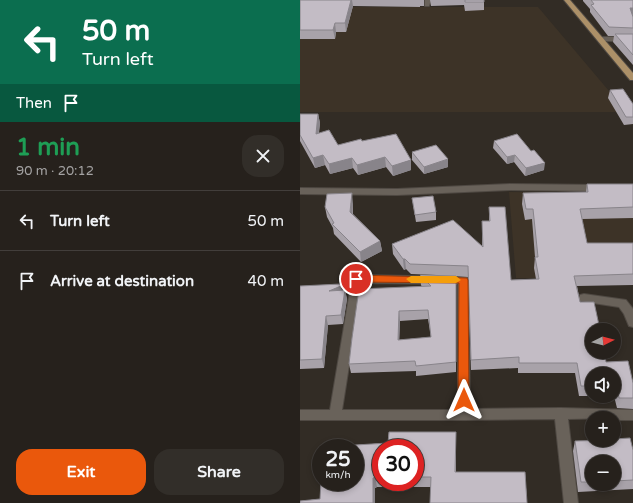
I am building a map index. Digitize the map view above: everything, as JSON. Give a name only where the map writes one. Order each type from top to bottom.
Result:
[{"type":"main road","points":[[567,0],[633,78]]},
{"type":"street","points":[[600,39],[633,39]]},
{"type":"street","points":[[300,191],[397,192],[510,187],[610,188]]},
{"type":"street","points":[[335,414],[356,279],[464,280],[464,415]]},
{"type":"street","points":[[584,298],[622,303],[630,312],[633,323]]},
{"type":"street","points":[[561,413],[571,503]]},
{"type":"street","points":[[300,414],[464,415],[561,413],[633,415]]},
{"type":"shaded area","points":[[300,7],[538,7],[609,91],[624,112],[300,112]]},
{"type":"shaded area","points":[[509,192],[633,193],[633,278],[516,278]]},
{"type":"building","points":[[300,0],[351,0],[345,23],[335,23],[333,30],[300,30]]},
{"type":"building","points":[[465,0],[484,0],[484,2],[465,2]]},
{"type":"building","points":[[591,0],[633,0],[633,8],[630,8],[633,17],[633,28],[609,27],[591,5],[594,4]]},
{"type":"building","points":[[615,34],[633,34],[633,55]]},
{"type":"building","points":[[623,89],[633,104],[633,117],[626,117],[610,90]]},
{"type":"building","points":[[300,114],[318,114],[316,134],[329,130],[338,145],[361,139],[362,141],[396,134],[411,160],[392,166],[385,157],[357,165],[352,158],[329,164],[323,155],[313,158],[300,135]]},
{"type":"building","points":[[517,134],[531,151],[534,150],[545,163],[526,168],[515,155],[507,157],[494,141]]},
{"type":"building","points":[[436,145],[448,159],[424,167],[412,152]]},
{"type":"building","points":[[587,184],[633,184],[633,207],[580,209],[587,243],[633,243],[633,274],[574,276],[580,302],[594,302],[598,323],[585,323],[585,359],[605,359],[606,362],[628,361],[633,383],[633,398],[621,398],[621,367],[585,367],[585,386],[581,386],[577,363],[519,363],[519,357],[471,360],[468,266],[410,264],[403,259],[392,244],[453,220],[483,247],[482,221],[490,221],[489,207],[505,207],[511,280],[539,279],[535,257],[538,257],[533,209],[526,209],[523,193],[588,192]]},
{"type":"building","points":[[352,193],[350,212],[380,241],[360,252],[332,224],[334,223],[325,207],[327,194]]},
{"type":"building","points":[[433,196],[436,212],[415,215],[412,198]]},
{"type":"building","points":[[420,275],[456,276],[456,362],[416,366],[415,361],[349,364],[359,289],[431,286]],"holes":[[[428,310],[431,337],[398,340],[399,311]]]},
{"type":"building","points":[[341,284],[341,286],[329,291],[345,290],[341,315],[326,316],[322,359],[300,360],[300,286]]},
{"type":"building","points":[[389,432],[456,432],[455,472],[525,472],[527,503],[430,503],[431,477],[424,477],[424,439],[388,439]]},
{"type":"building","points":[[630,438],[633,450],[633,480],[621,481],[621,455],[585,455],[585,482],[581,482],[575,441],[585,441],[585,447],[621,447],[621,439]]},
{"type":"building","points":[[364,444],[372,444],[373,503],[300,503],[300,501],[320,499],[320,491],[364,491]]},
{"type":"slow traffic","points":[[411,279],[456,280]]},
{"type":"route","points":[[356,279],[464,280],[464,400]]}]
